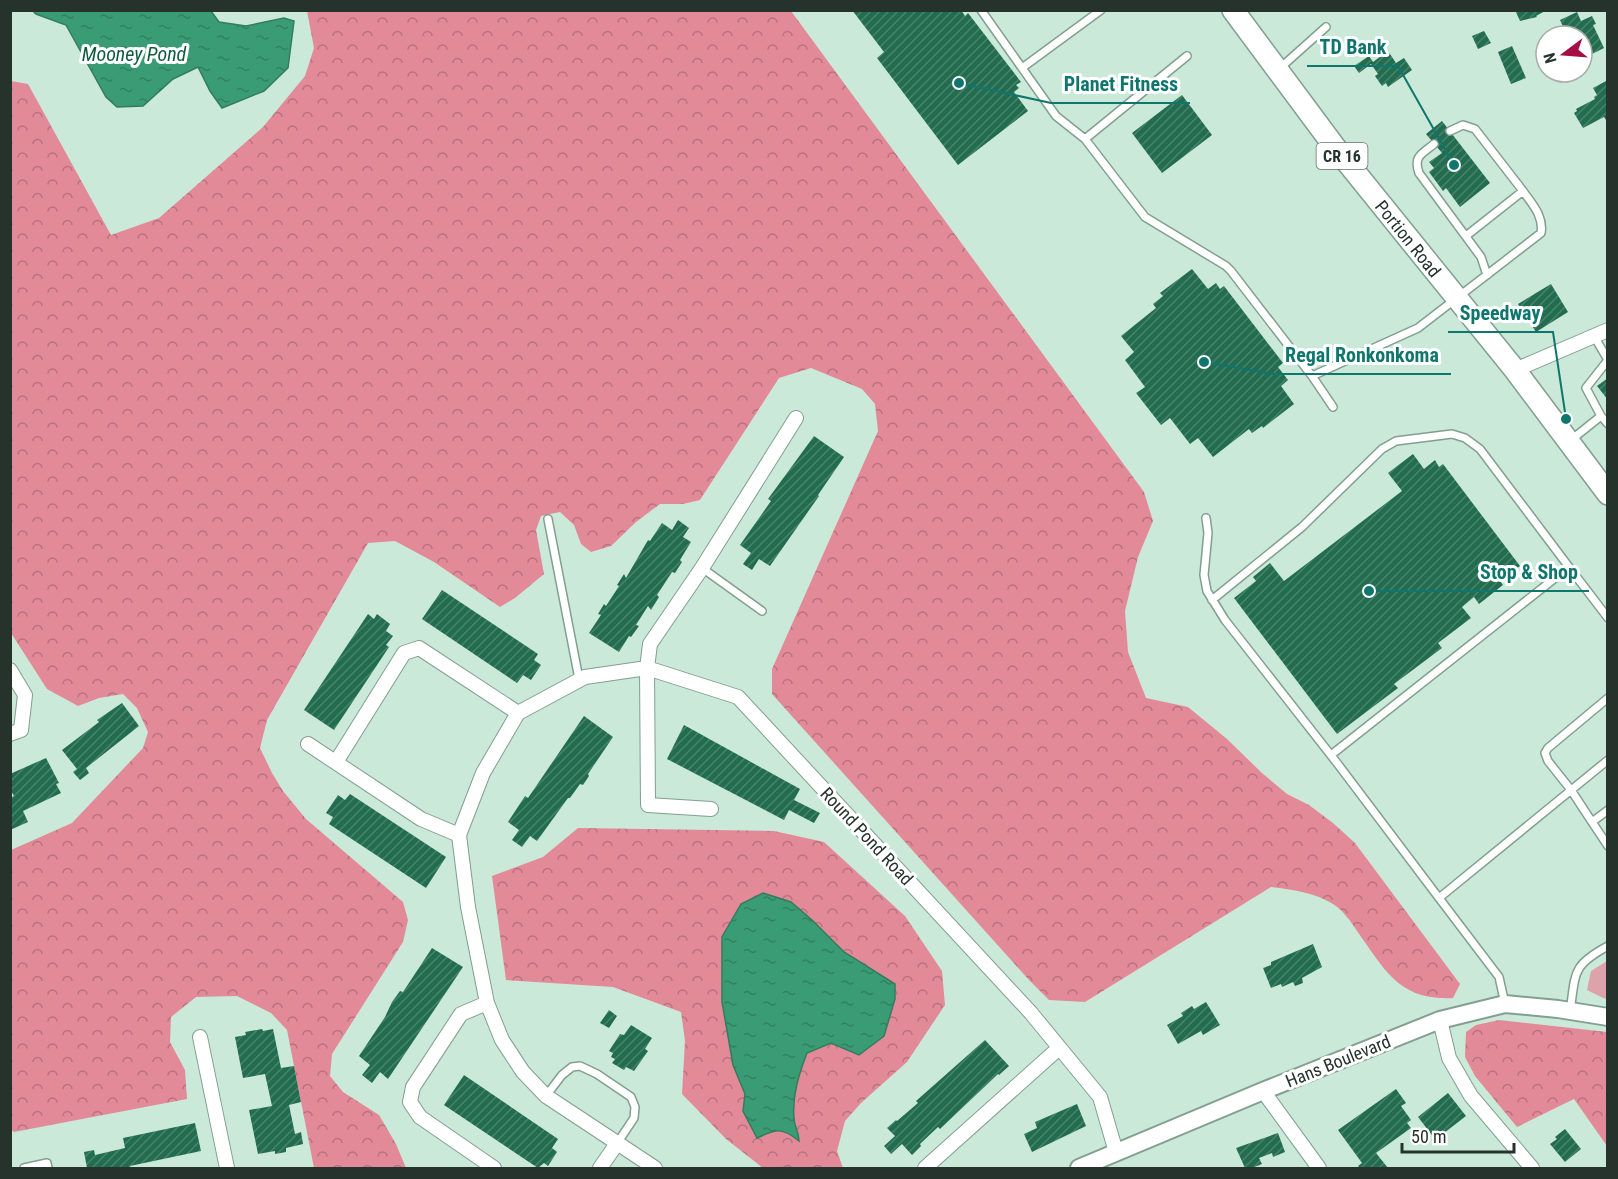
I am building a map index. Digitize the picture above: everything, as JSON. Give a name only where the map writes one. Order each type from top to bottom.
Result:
[{"type":"main road","name":"Portion Road","points":[[1233,10],[1334,146],[1515,370],[1608,494]]},
{"type":"street","points":[[1515,370],[1608,330]]},
{"type":"street","points":[[711,809],[648,805],[647,668],[650,644],[702,568],[796,418]]},
{"type":"street","points":[[336,762],[404,653],[419,648],[518,713],[483,773],[459,835],[468,907],[487,1003],[502,1040],[523,1072],[546,1096],[655,1168]]},
{"type":"street","name":"Round Pond Road","points":[[518,713],[579,679],[647,668],[738,697],[1031,1013],[1100,1097],[1116,1152]]},
{"type":"street","points":[[10,670],[25,695],[21,730],[10,734]]},
{"type":"street","points":[[308,744],[421,819],[459,835]]},
{"type":"street","points":[[487,1003],[461,1014],[413,1087],[410,1102],[420,1117],[494,1168]]},
{"type":"street","name":"Hans Boulevard","points":[[1079,1168],[1440,1020],[1504,1004],[1608,1017]]},
{"type":"street","points":[[1440,1020],[1449,1058],[1471,1096],[1532,1168]]},
{"type":"street","points":[[200,1037],[227,1168]]},
{"type":"street","points":[[925,1168],[1059,1048]]},
{"type":"street","points":[[1263,1091],[1319,1168]]},
{"type":"street","points":[[600,1168],[618,1142]]},
{"type":"lane","points":[[981,10],[1056,116],[1085,139],[1145,217],[1231,271],[1333,407]]},
{"type":"lane","points":[[1022,68],[1101,10]]},
{"type":"lane","points":[[1278,70],[1326,27]]},
{"type":"lane","points":[[1085,139],[1187,56]]},
{"type":"lane","points":[[1312,376],[1418,328],[1541,233],[1540,216],[1514,178],[1475,129],[1463,124],[1450,131]]},
{"type":"lane","points":[[1434,144],[1419,156],[1416,164],[1419,173],[1480,257],[1487,275]]},
{"type":"lane","points":[[1466,236],[1523,191]]},
{"type":"lane","points":[[1594,336],[1608,360],[1586,387],[1601,416],[1608,424]]},
{"type":"lane","points":[[1569,442],[1601,416]]},
{"type":"lane","points":[[1212,600],[1302,527],[1382,449],[1396,441],[1452,434],[1465,438],[1480,449],[1608,618]]},
{"type":"lane","points":[[1206,518],[1208,533],[1204,575],[1207,591],[1212,600],[1499,977],[1504,1004]]},
{"type":"lane","points":[[548,519],[579,679]]},
{"type":"lane","points":[[1330,755],[1569,567]]},
{"type":"lane","points":[[702,568],[762,611]]},
{"type":"lane","points":[[1608,698],[1545,753],[1548,761],[1571,790],[1608,846]]},
{"type":"lane","points":[[1439,898],[1608,760]]},
{"type":"lane","points":[[1592,822],[1608,810]]},
{"type":"lane","points":[[1570,1011],[1576,973],[1587,958],[1608,946]]},
{"type":"lane","points":[[546,1096],[562,1075],[572,1067],[580,1066],[597,1074],[631,1097],[634,1118],[618,1142]]},
{"type":"lane","points":[[24,1168],[40,1163],[46,1163],[48,1168]]},
{"type":"shaded area","points":[[1607,961],[1607,999],[1587,990],[1591,971]]},
{"type":"green space","points":[[307,11],[791,11],[1144,492],[1153,521],[1138,557],[1125,611],[1128,652],[1146,698],[1188,707],[1287,794],[1309,805],[1355,843],[1460,984],[1453,998],[1435,998],[1419,994],[1395,980],[1385,970],[1346,916],[1333,904],[1311,894],[1271,887],[1085,1002],[1049,1000],[772,694],[772,669],[878,431],[875,404],[862,389],[811,368],[779,378],[700,500],[683,504],[660,504],[636,522],[611,546],[591,552],[581,544],[574,525],[560,512],[541,516],[536,530],[544,574],[515,598],[500,607],[434,562],[395,541],[368,543],[267,720],[260,748],[283,791],[306,819],[403,902],[408,920],[403,942],[332,1054],[330,1076],[343,1092],[379,1115],[396,1144],[406,1168],[314,1168],[287,1030],[271,1013],[237,996],[196,997],[171,1017],[170,1042],[185,1070],[187,1099],[14,1132],[11,1130],[11,850],[72,823],[143,748],[148,732],[137,708],[123,694],[99,698],[78,706],[47,689],[11,633],[11,81],[28,84],[111,235],[159,218],[263,127],[305,76],[314,48]]},
{"type":"green space","points":[[578,828],[774,831],[824,842],[905,916],[942,971],[945,1005],[907,1062],[861,1103],[845,1121],[837,1151],[843,1168],[763,1168],[726,1139],[682,1094],[685,1041],[681,1012],[613,987],[506,980],[492,876],[543,857]],"holes":[[[812,920],[844,952],[895,984],[831,1043],[807,1053],[794,1101],[794,1121],[798,1140],[787,1131],[774,1131],[743,1111],[745,1094],[733,1065]]]},
{"type":"green space","points":[[1499,1020],[1607,1032],[1607,1146],[1574,1099],[1517,1127],[1475,1076],[1465,1057],[1466,1032],[1476,1025]]},
{"type":"water","name":"Mooney Pond","points":[[33,11],[211,11],[219,22],[246,26],[284,18],[294,21],[288,68],[264,91],[222,108],[198,67],[173,79],[143,106],[117,107],[106,97],[66,25]]},
{"type":"water","points":[[763,893],[791,902],[844,952],[895,984],[895,999],[884,1036],[859,1055],[831,1043],[807,1053],[794,1101],[794,1121],[799,1141],[788,1133],[779,1131],[757,1138],[743,1111],[745,1094],[733,1065],[722,1002],[722,937],[741,904]]},
{"type":"building","points":[[852,10],[961,10],[965,16],[968,13],[1021,82],[1016,85],[1019,88],[1014,92],[1028,111],[958,165],[877,58],[884,52]]},
{"type":"building","points":[[1515,10],[1547,10],[1537,17],[1520,21]]},
{"type":"building","points":[[1577,12],[1581,21],[1592,16],[1596,24],[1562,24],[1560,20]]},
{"type":"building","points":[[1594,27],[1604,48],[1594,53]]},
{"type":"building","points":[[1484,31],[1491,43],[1478,49],[1472,36]]},
{"type":"building","points":[[1512,46],[1526,78],[1511,84],[1498,52]]},
{"type":"building","points":[[1388,51],[1396,63],[1404,58],[1412,70],[1388,87],[1386,83],[1382,86],[1371,64],[1359,73],[1354,66],[1369,56],[1373,62]]},
{"type":"building","points":[[1608,80],[1608,123],[1604,117],[1583,128],[1574,113],[1576,109],[1595,99],[1597,95],[1593,88]]},
{"type":"building","points":[[1182,95],[1212,135],[1162,173],[1132,133]]},
{"type":"building","points":[[1442,121],[1490,183],[1460,207],[1446,188],[1443,191],[1429,172],[1434,168],[1429,162],[1442,153],[1426,134]]},
{"type":"building","points":[[1192,269],[1208,289],[1216,283],[1220,289],[1224,286],[1283,363],[1278,367],[1288,380],[1281,386],[1294,404],[1263,428],[1262,426],[1252,433],[1249,429],[1213,457],[1198,438],[1190,444],[1170,418],[1161,425],[1136,393],[1145,387],[1125,360],[1134,352],[1121,336],[1156,308],[1153,304],[1163,296],[1160,293]]},
{"type":"building","points":[[1551,284],[1568,312],[1536,332],[1518,304]]},
{"type":"building","points":[[1608,378],[1608,400],[1597,386]]},
{"type":"building","points":[[814,436],[844,457],[770,566],[759,559],[752,570],[743,564],[751,553],[740,545],[771,501],[768,499]]},
{"type":"building","points":[[1413,454],[1424,469],[1435,460],[1439,467],[1443,464],[1520,566],[1500,581],[1503,585],[1479,604],[1474,597],[1462,607],[1471,618],[1438,643],[1442,648],[1394,684],[1398,688],[1337,734],[1234,598],[1256,581],[1253,577],[1270,563],[1284,581],[1402,491],[1388,473]]},
{"type":"building","points":[[678,520],[689,528],[683,537],[691,542],[675,573],[672,572],[657,595],[659,597],[651,610],[648,606],[636,625],[639,626],[631,637],[629,636],[619,652],[589,633],[601,615],[598,614],[604,604],[606,606],[624,574],[626,578],[648,540],[650,541],[662,523],[672,530]]},
{"type":"building","points":[[442,590],[538,654],[534,660],[541,665],[531,680],[523,675],[517,683],[422,619]]},
{"type":"building","points":[[368,614],[374,619],[377,614],[390,624],[386,631],[393,636],[386,645],[389,647],[334,730],[304,710]]},
{"type":"building","points":[[122,703],[139,726],[86,768],[89,773],[80,780],[73,772],[77,769],[62,750],[99,722],[97,720]]},
{"type":"building","points":[[584,716],[613,737],[583,785],[580,784],[568,798],[537,841],[530,836],[522,847],[512,840],[519,830],[508,822],[525,796],[528,798]]},
{"type":"building","points":[[684,725],[800,789],[794,800],[820,813],[814,823],[789,810],[784,820],[667,759]]},
{"type":"building","points":[[46,758],[59,783],[56,784],[61,793],[23,811],[28,822],[10,830],[10,798],[14,796],[10,789],[10,774]]},
{"type":"building","points":[[350,794],[446,857],[426,888],[329,824],[333,817],[326,813],[338,795],[345,800]]},
{"type":"building","points":[[1313,944],[1322,967],[1302,978],[1303,983],[1295,986],[1293,982],[1282,987],[1281,984],[1271,988],[1263,968],[1271,965],[1271,962]]},
{"type":"building","points":[[432,948],[463,967],[388,1079],[380,1072],[372,1083],[362,1075],[370,1065],[359,1056],[385,1017],[392,1002],[400,991],[403,992]]},
{"type":"building","points":[[1206,1002],[1220,1025],[1203,1035],[1201,1031],[1178,1044],[1167,1025],[1183,1016],[1181,1013],[1192,1006],[1194,1009]]},
{"type":"building","points":[[609,1010],[617,1016],[609,1028],[600,1023]]},
{"type":"building","points":[[631,1025],[652,1038],[645,1049],[648,1051],[634,1071],[626,1067],[624,1070],[612,1063],[615,1059],[611,1057],[613,1053],[609,1051],[620,1034],[624,1035]]},
{"type":"building","points":[[262,1029],[263,1031],[273,1029],[281,1068],[294,1066],[301,1102],[289,1105],[295,1134],[301,1132],[303,1144],[286,1148],[286,1152],[275,1154],[275,1151],[258,1154],[249,1110],[272,1106],[265,1074],[243,1078],[235,1037],[246,1035],[245,1032]]},
{"type":"building","points":[[985,1040],[1009,1066],[940,1129],[938,1127],[912,1155],[902,1144],[891,1154],[884,1146],[895,1136],[887,1128],[918,1103],[916,1101]]},
{"type":"building","points":[[464,1075],[558,1139],[552,1148],[557,1152],[548,1166],[544,1163],[538,1168],[444,1105]]},
{"type":"building","points":[[1396,1089],[1406,1103],[1401,1106],[1411,1120],[1407,1123],[1411,1128],[1376,1153],[1388,1168],[1360,1168],[1358,1166],[1362,1163],[1338,1130]]},
{"type":"building","points":[[1448,1093],[1466,1116],[1444,1133],[1447,1136],[1438,1143],[1418,1117]]},
{"type":"building","points":[[1077,1104],[1086,1126],[1032,1152],[1024,1134],[1037,1128],[1035,1122]]},
{"type":"building","points":[[195,1123],[201,1151],[130,1166],[131,1168],[87,1168],[84,1152],[94,1150],[95,1155],[125,1148],[123,1138]]},
{"type":"building","points":[[1565,1129],[1581,1149],[1565,1162],[1550,1144]]},
{"type":"building","points":[[1278,1133],[1285,1152],[1273,1157],[1272,1153],[1259,1158],[1262,1164],[1245,1168],[1236,1148]]},
{"type":"place","name":"Planet Fitness","points":[[959,83]]},
{"type":"place","name":"TD Bank","points":[[1454,165]]},
{"type":"place","name":"Regal Ronkonkoma","points":[[1204,362]]},
{"type":"place","name":"Speedway","points":[[1566,419]]},
{"type":"place","name":"Stop & Shop","points":[[1369,591]]}]
